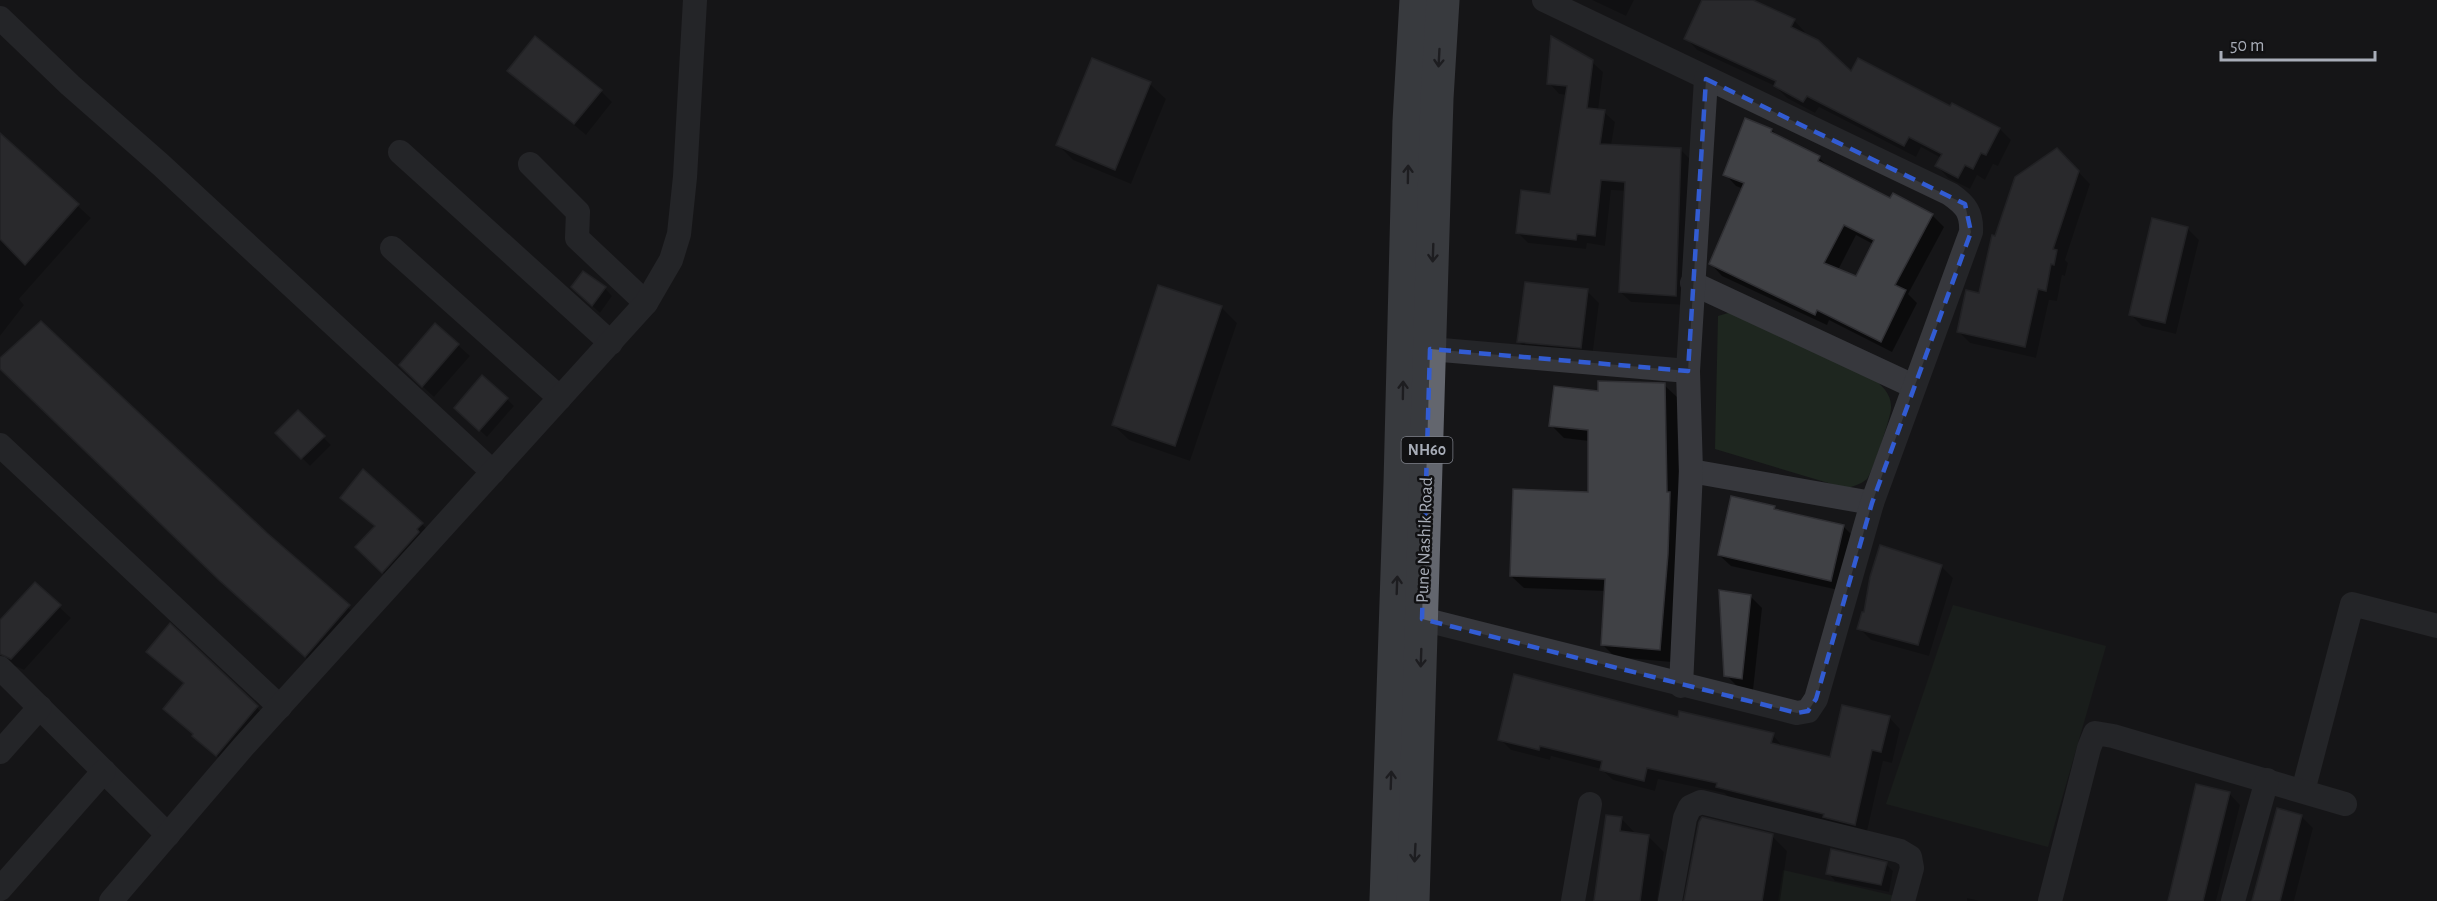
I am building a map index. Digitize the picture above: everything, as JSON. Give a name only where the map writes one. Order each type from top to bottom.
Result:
[{"type":"highway","name":"Pune Nashik Road","points":[[1386,901],[1409,122],[1416,0]]},
{"type":"highway","name":"Pune Nashik Road","points":[[1413,901],[1437,98],[1443,0]]},
{"type":"street","points":[[111,901],[280,707],[646,303],[671,260],[679,234],[685,177],[695,0]]},
{"type":"street","points":[[1422,619],[1681,686],[1797,713],[1808,711],[1816,699],[1872,503],[1971,232],[1971,217],[1965,204],[1950,194],[1544,0]]},
{"type":"street","points":[[0,18],[70,85],[161,165],[493,472]]},
{"type":"street","points":[[1681,686],[1691,471],[1688,371],[1706,79]]},
{"type":"street","points":[[400,152],[611,343]]},
{"type":"street","points":[[530,164],[578,212],[577,238],[646,303]]},
{"type":"street","points":[[393,248],[560,398]]},
{"type":"street","points":[[1692,284],[1913,386]]},
{"type":"street","points":[[1430,349],[1688,371]]},
{"type":"street","points":[[4,457],[280,707]]},
{"type":"street","points":[[1691,471],[1872,503]]},
{"type":"street","points":[[2303,791],[2352,604],[2437,626]]},
{"type":"street","points":[[0,668],[168,835]]},
{"type":"street","points":[[0,752],[40,707]]},
{"type":"street","points":[[2050,901],[2089,748],[2095,733],[2114,736],[2345,804]]},
{"type":"street","points":[[0,889],[104,771]]},
{"type":"street","points":[[2233,901],[2267,780]]},
{"type":"street","points":[[1670,901],[1685,818],[1690,807],[1701,802],[1900,851],[1911,857],[1912,868],[1903,901]]},
{"type":"street","points":[[1573,901],[1590,804]]},
{"type":"highlighted area","points":[[1706,79],[1965,204],[1971,232],[1872,503],[1816,699],[1808,711],[1797,713],[1681,686],[1422,619],[1430,349],[1688,371]]},
{"type":"shaded area","points":[[1728,313],[1739,314],[1872,377],[1888,394],[1891,403],[1890,413],[1877,456],[1867,479],[1845,488],[1715,449],[1718,316]]},
{"type":"shaded area","points":[[1953,605],[2106,646],[2048,847],[1886,804]]},
{"type":"shaded area","points":[[1783,870],[1895,896],[1893,901],[1778,901]]},
{"type":"building","points":[[1702,0],[1753,0],[1795,19],[1791,27],[1818,40],[1851,71],[1858,58],[1950,106],[1952,103],[2000,128],[1986,155],[1981,153],[1973,169],[1965,165],[1958,178],[1935,166],[1942,154],[1909,137],[1904,146],[1807,96],[1803,102],[1774,86],[1776,81],[1684,39]]},
{"type":"building","points":[[535,36],[602,90],[574,124],[507,71]]},
{"type":"building","points":[[1551,36],[1593,60],[1587,108],[1605,110],[1600,144],[1681,148],[1676,296],[1619,292],[1625,182],[1601,180],[1595,236],[1577,234],[1576,240],[1516,233],[1521,190],[1550,194],[1567,86],[1547,84]]},
{"type":"building","points":[[1092,58],[1151,82],[1115,170],[1056,145]]},
{"type":"building","points":[[1745,118],[1772,129],[1771,132],[1820,156],[1818,161],[1890,198],[1893,193],[1933,214],[1895,285],[1906,290],[1881,342],[1817,310],[1815,315],[1709,264],[1744,183],[1723,175]],"holes":[[[1844,225],[1874,240],[1856,276],[1824,263]]]},
{"type":"building","points":[[0,133],[79,204],[25,265],[0,239]]},
{"type":"building","points":[[2057,148],[2079,171],[2053,249],[2057,250],[2054,265],[2051,264],[2046,291],[2038,289],[2025,347],[1957,332],[1966,290],[1979,293],[1992,235],[1995,236],[2015,177]]},
{"type":"building","points":[[2152,218],[2188,227],[2165,323],[2129,315]]},
{"type":"building","points":[[583,271],[606,287],[592,306],[571,287]]},
{"type":"building","points":[[1525,282],[1588,289],[1581,348],[1517,342]]},
{"type":"building","points":[[1158,285],[1222,306],[1175,446],[1112,425]]},
{"type":"building","points":[[41,321],[267,533],[350,605],[305,657],[219,580],[0,369],[0,358]]},
{"type":"building","points":[[435,323],[459,344],[422,387],[399,365]]},
{"type":"building","points":[[482,375],[508,398],[479,431],[454,408]]},
{"type":"building","points":[[1598,381],[1665,383],[1667,492],[1670,492],[1668,554],[1660,650],[1601,645],[1605,579],[1510,576],[1513,489],[1588,492],[1588,430],[1549,426],[1554,386],[1598,391]]},
{"type":"building","points":[[298,410],[325,436],[301,459],[275,433]]},
{"type":"building","points":[[363,469],[423,523],[417,529],[419,532],[382,573],[355,547],[375,526],[340,498]]},
{"type":"building","points":[[1731,496],[1775,506],[1774,509],[1844,525],[1831,581],[1718,555]]},
{"type":"building","points":[[1880,545],[1942,565],[1918,645],[1857,629],[1862,612],[1864,612],[1870,577]]},
{"type":"building","points":[[35,582],[61,605],[11,659],[0,654],[0,620]]},
{"type":"building","points":[[1719,590],[1751,595],[1742,679],[1724,676]]},
{"type":"building","points":[[170,623],[258,706],[216,756],[163,709],[184,683],[146,652]]},
{"type":"building","points":[[1514,674],[1678,717],[1679,711],[1774,733],[1771,743],[1830,757],[1842,705],[1890,716],[1881,752],[1872,750],[1855,825],[1823,817],[1824,814],[1716,787],[1717,783],[1647,768],[1644,781],[1600,770],[1602,761],[1540,746],[1539,750],[1498,740]]},
{"type":"building","points":[[2196,784],[2230,792],[2203,901],[2168,901]]},
{"type":"building","points":[[2277,808],[2302,815],[2280,901],[2252,901]]},
{"type":"building","points":[[1606,815],[1622,817],[1620,831],[1649,835],[1640,901],[1594,901]]},
{"type":"building","points":[[1702,817],[1773,834],[1762,901],[1684,901],[1699,822]]},
{"type":"building","points":[[1831,849],[1887,862],[1881,885],[1826,874]]}]
